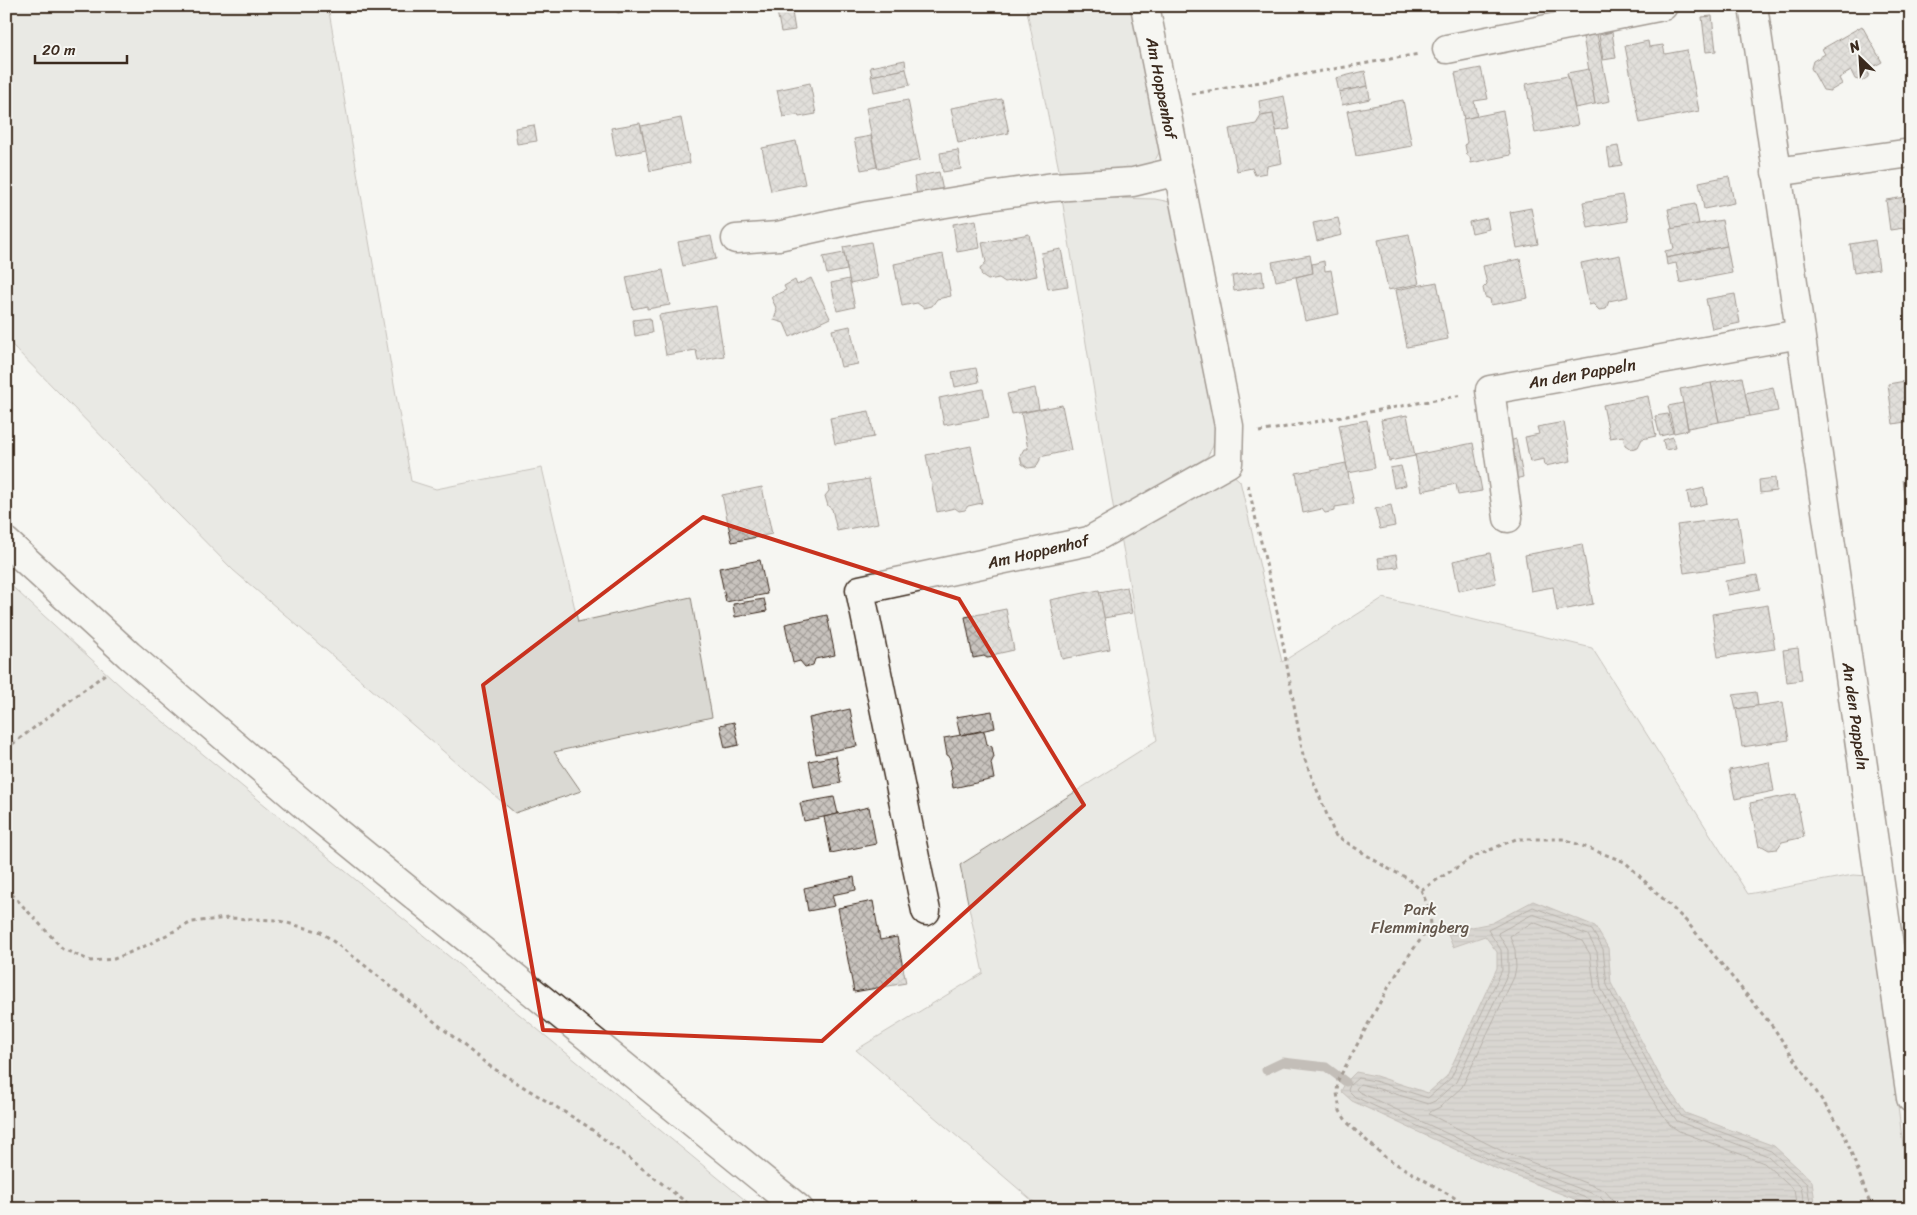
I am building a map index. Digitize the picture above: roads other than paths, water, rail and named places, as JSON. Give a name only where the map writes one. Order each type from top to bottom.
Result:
[{"type":"main road","name":"Am Hoppenhof","points":[[926,911],[860,590],[1089,541],[1229,450],[1229,426],[1145,6]]},
{"type":"main road","points":[[1447,49],[1663,6]]},
{"type":"main road","name":"An den Pappeln","points":[[1753,6],[1911,1098]]},
{"type":"main road","points":[[1776,172],[1911,153]]},
{"type":"main road","points":[[736,239],[778,236],[868,216],[982,197],[1054,187],[1133,182],[1178,171]]},
{"type":"main road","name":"An den Pappeln","points":[[1508,518],[1490,390],[1800,334]]},
{"type":"main road","points":[[6,542],[129,655],[317,816],[799,1209]]},
{"type":"water","points":[[1533,901],[1595,926],[1608,948],[1611,983],[1662,1080],[1685,1113],[1774,1146],[1812,1181],[1816,1209],[1600,1209],[1495,1168],[1352,1101],[1341,1091],[1346,1082],[1356,1072],[1376,1076],[1428,1093],[1447,1076],[1497,968],[1497,952],[1485,936],[1453,947],[1447,932],[1492,923]]},
{"type":"waterway","points":[[1266,1070],[1283,1062],[1326,1067],[1346,1082]]},
{"type":"park label","name":"Park Flemmingberg","points":[[1420,918]]}]
